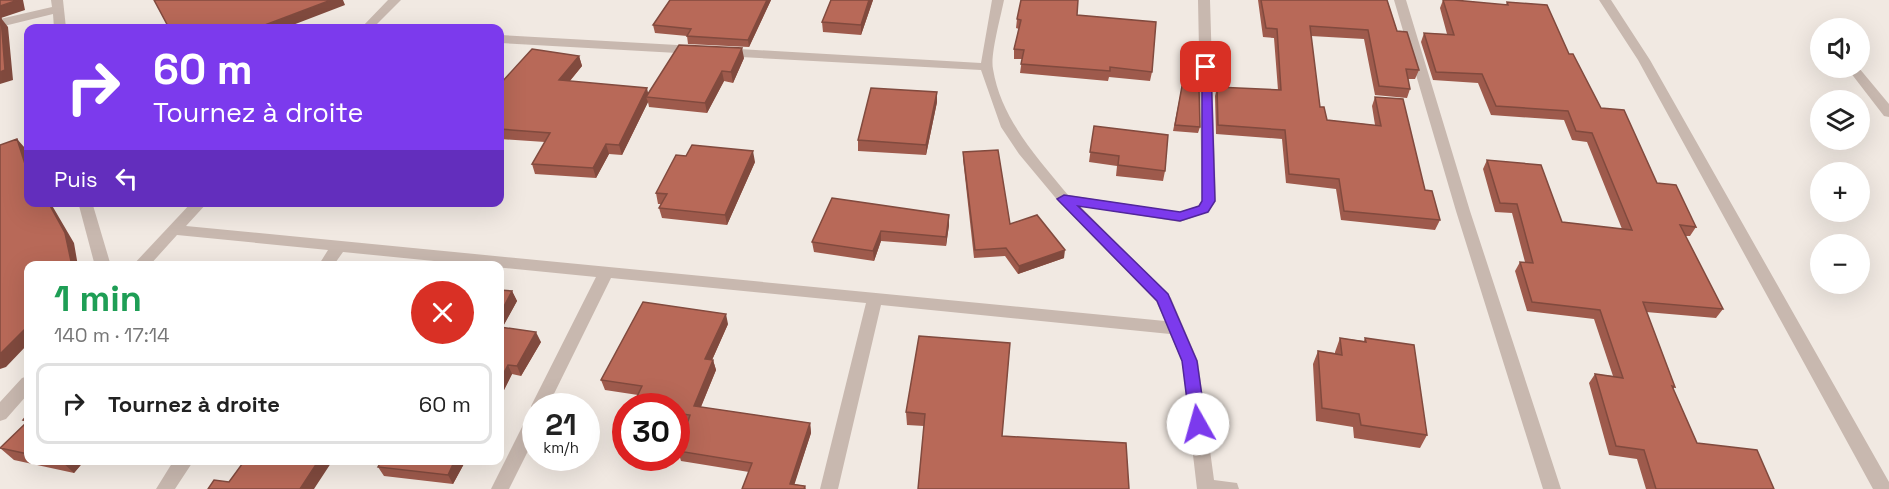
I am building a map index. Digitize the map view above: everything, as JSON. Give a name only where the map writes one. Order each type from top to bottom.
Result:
[{"type":"street","points":[[371,24],[394,0]]},
{"type":"street","points":[[998,0],[986,67],[1008,127],[1064,199],[1163,298],[1190,361],[1206,488],[1230,489]]},
{"type":"street","points":[[1064,199],[1180,217],[1203,209],[1209,201],[1204,0]]},
{"type":"street","points":[[1400,0],[1467,222],[1552,489]]},
{"type":"street","points":[[1605,0],[1644,60],[1883,489]]},
{"type":"street","points":[[0,23],[58,4],[60,24]]},
{"type":"street","points":[[504,39],[986,67]]},
{"type":"street","points":[[1861,78],[1889,113]]},
{"type":"street","points":[[86,207],[101,261]]},
{"type":"street","points":[[144,261],[196,207]]},
{"type":"street","points":[[174,230],[493,261]]},
{"type":"street","points":[[328,261],[339,246]]},
{"type":"street","points":[[504,262],[1177,328]]},
{"type":"street","points":[[546,393],[606,272]]},
{"type":"street","points":[[828,489],[875,298]]},
{"type":"street","points":[[0,414],[24,387]]},
{"type":"street","points":[[500,489],[522,444]]},
{"type":"street","points":[[165,489],[182,465]]},
{"type":"building","points":[[0,0],[18,0],[0,6]]},
{"type":"building","points":[[154,0],[331,0],[268,24],[167,24]]},
{"type":"building","points":[[670,0],[767,0],[748,40],[687,36],[691,29],[653,25]]},
{"type":"building","points":[[831,0],[869,0],[861,25],[822,22]]},
{"type":"building","points":[[1021,0],[1078,0],[1077,15],[1156,22],[1152,72],[1110,67],[1110,71],[1021,64],[1024,50],[1014,49],[1021,20],[1017,19]]},
{"type":"building","points":[[1261,0],[1387,0],[1397,31],[1407,32],[1419,70],[1406,69],[1410,89],[1379,86],[1368,30],[1310,26],[1320,107],[1324,107],[1327,120],[1381,126],[1375,97],[1403,99],[1425,190],[1432,191],[1440,220],[1344,211],[1339,179],[1289,174],[1285,130],[1218,125],[1217,87],[1281,90],[1277,29],[1266,28]]},
{"type":"building","points":[[1443,0],[1508,5],[1507,2],[1547,5],[1569,54],[1573,54],[1601,108],[1624,110],[1657,183],[1676,185],[1696,227],[1680,225],[1723,309],[1643,302],[1675,387],[1672,386],[1697,443],[1757,450],[1774,489],[1656,489],[1644,450],[1616,446],[1595,374],[1623,378],[1600,310],[1532,302],[1520,262],[1533,263],[1517,204],[1500,203],[1487,160],[1541,165],[1562,222],[1632,230],[1592,133],[1576,131],[1568,111],[1496,106],[1482,74],[1436,72],[1424,33],[1454,35]]},
{"type":"building","points":[[0,18],[5,70],[0,72]]},
{"type":"building","points":[[679,45],[742,48],[731,72],[722,71],[705,103],[646,97]]},
{"type":"building","points":[[532,49],[579,56],[559,80],[647,88],[619,145],[606,144],[593,168],[532,164],[550,133],[504,129],[504,80]]},
{"type":"building","points":[[1182,86],[1199,88],[1200,127],[1175,125]]},
{"type":"building","points":[[871,88],[937,92],[926,145],[858,140]]},
{"type":"building","points":[[1094,126],[1168,135],[1165,171],[1118,165],[1119,156],[1090,152]]},
{"type":"building","points":[[17,139],[24,161],[24,207],[51,207],[65,233],[71,261],[24,261],[24,330],[0,354],[0,145]]},
{"type":"building","points":[[692,145],[753,151],[725,215],[659,208],[667,194],[656,193],[676,155],[686,156]]},
{"type":"building","points":[[998,150],[1010,224],[1037,215],[1065,250],[1019,266],[1006,248],[975,250],[963,152]]},
{"type":"building","points":[[832,198],[949,215],[946,237],[881,231],[873,251],[812,242]]},
{"type":"building","points":[[504,290],[512,291],[504,306]]},
{"type":"building","points":[[643,302],[726,314],[705,359],[713,360],[694,406],[810,423],[790,484],[805,486],[804,489],[742,489],[752,463],[690,453],[690,393],[639,393],[642,386],[601,380]]},
{"type":"building","points":[[504,328],[536,332],[517,366],[508,365],[504,372]]},
{"type":"building","points":[[919,336],[1010,343],[1002,436],[1126,443],[1129,489],[918,489],[925,414],[906,412]]},
{"type":"building","points":[[1340,338],[1366,342],[1365,338],[1414,345],[1427,435],[1361,425],[1359,414],[1322,408],[1318,351],[1342,355]]},
{"type":"building","points":[[24,425],[24,453],[0,448]]},
{"type":"building","points":[[241,465],[316,465],[300,489],[208,489],[214,480],[229,482]]},
{"type":"building","points":[[379,465],[453,465],[448,475],[378,467]]},
{"type":"route","points":[[1198,424],[1190,361],[1163,298],[1064,199],[1180,217],[1203,209],[1209,201],[1206,67]]}]
